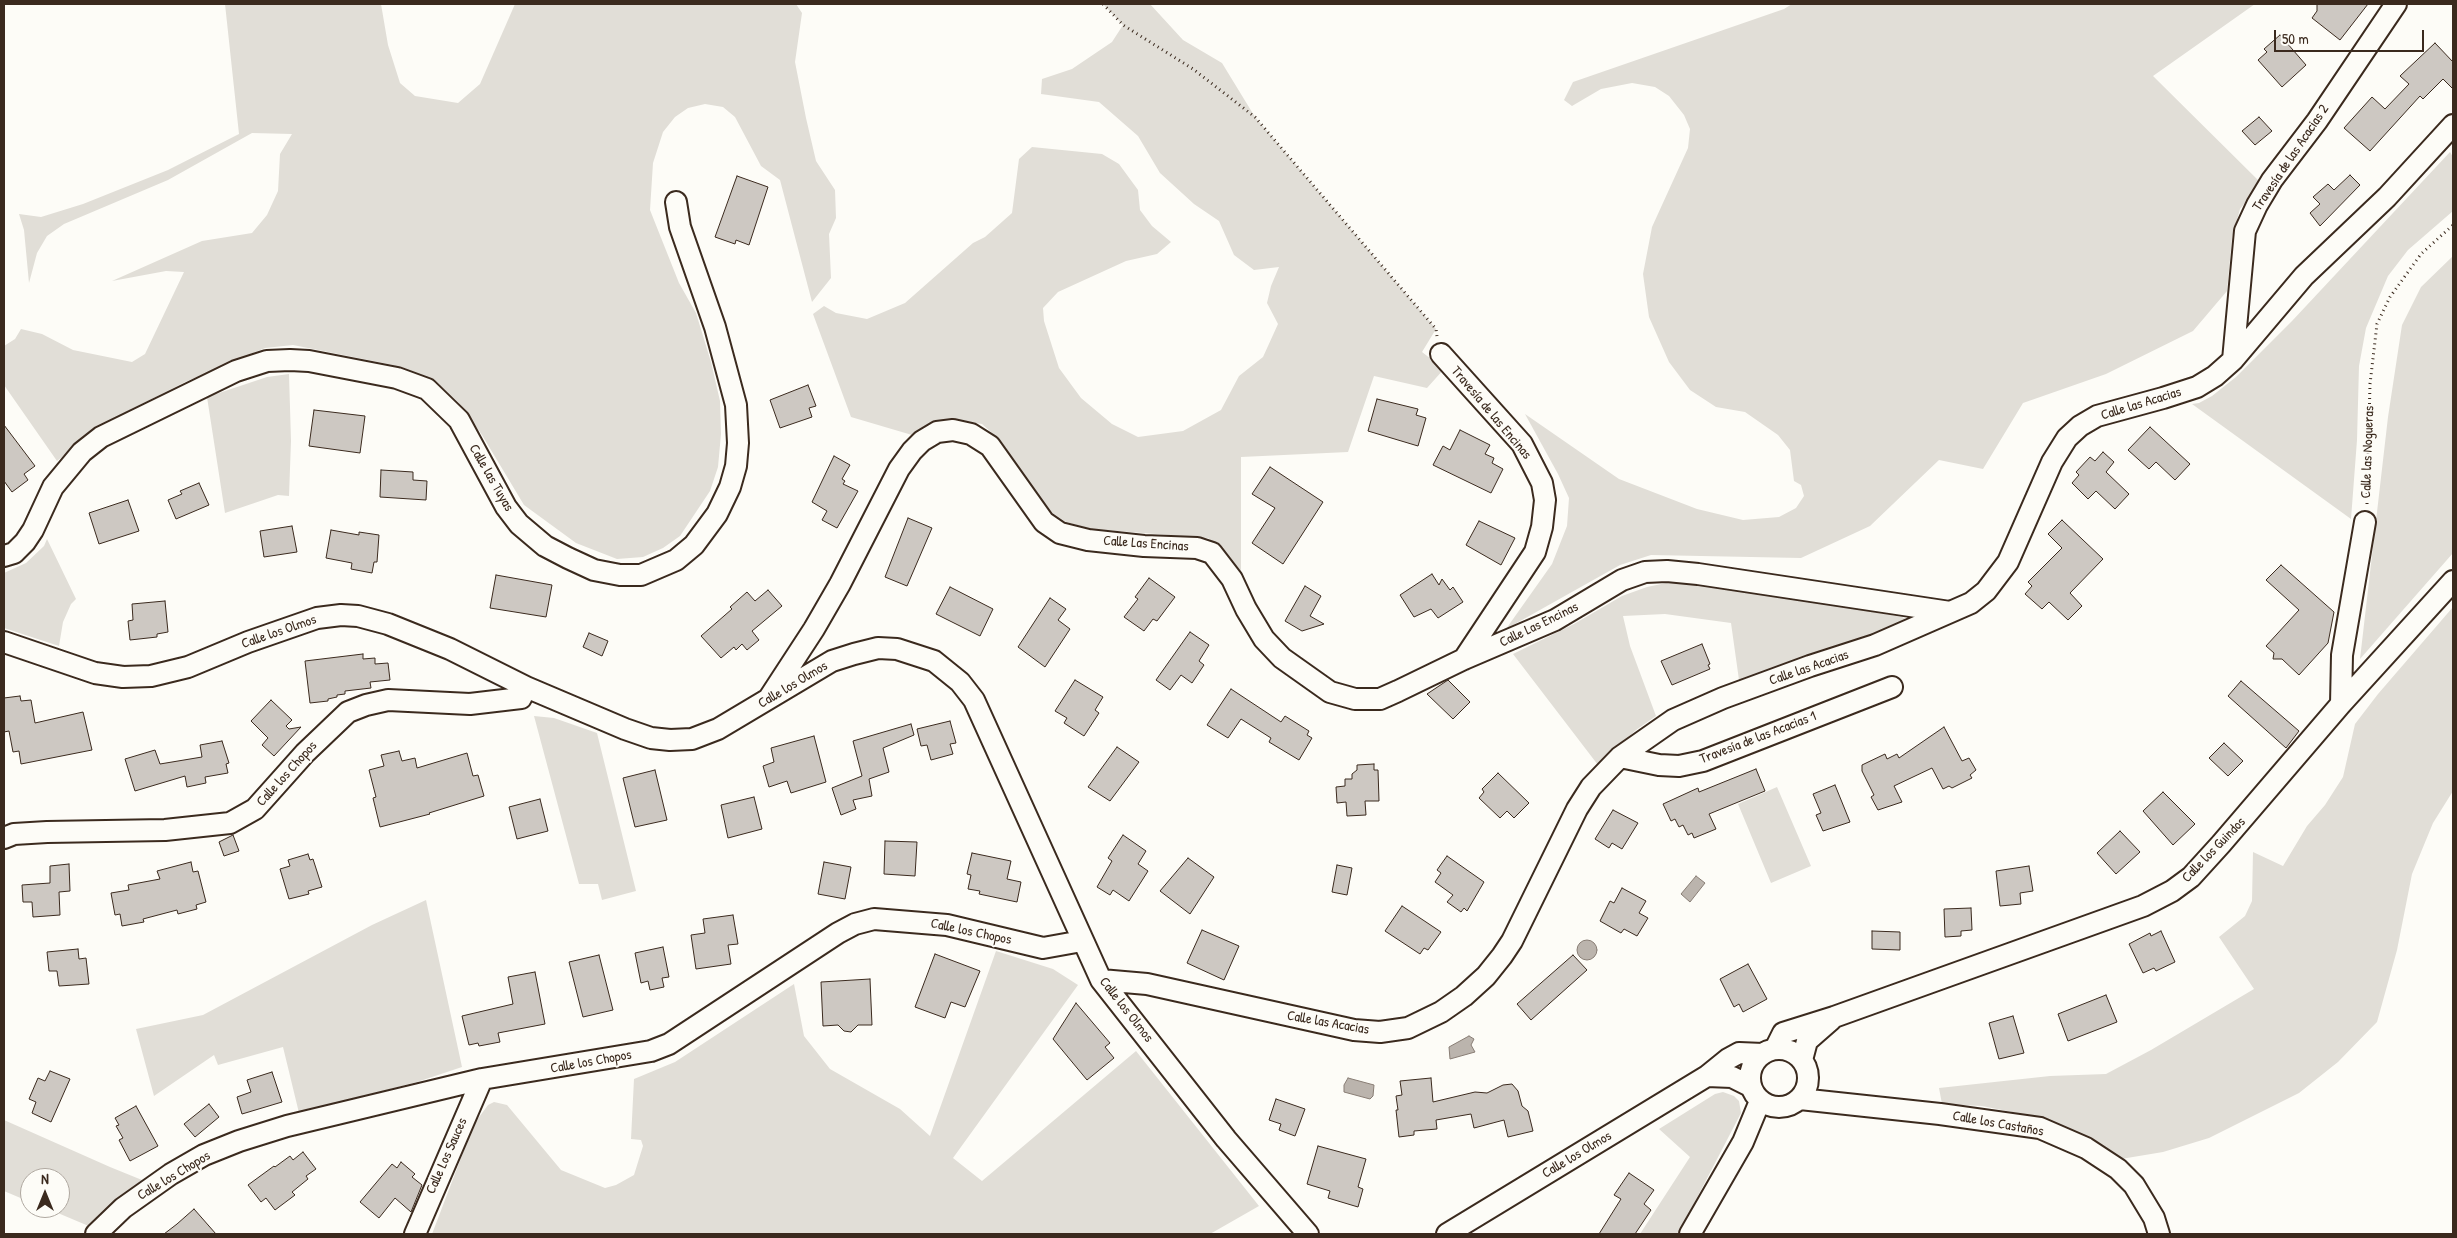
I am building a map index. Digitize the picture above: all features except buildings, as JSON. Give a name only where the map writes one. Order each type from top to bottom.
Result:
[{"type":"street","name":"Travesía de las Acacias 2","points":[[2233,360],[2245,231],[2257,205],[2272,180],[2317,121],[2396,4]]},
{"type":"street","name":"Calle las Acacias","points":[[1101,980],[1147,984],[1354,1030],[1380,1032],[1408,1028],[1441,1012],[1464,996],[1486,976],[1502,956],[1512,941],[1577,809],[1591,787],[1620,757],[1674,720],[1715,702],[1810,666],[1875,645],[1971,603],[1986,591],[2008,562],[2052,462],[2067,438],[2080,426],[2097,416],[2197,387],[2215,376],[2233,360],[2304,276],[2387,197],[2453,125]]},
{"type":"street","name":"Calle las Tuyas","points":[[4,556],[14,552],[25,542],[58,479],[82,452],[100,437],[236,372],[267,361],[290,360],[309,361],[397,378],[427,390],[458,420],[506,507],[519,524],[545,546],[568,558],[594,570],[620,575],[641,574],[676,560],[694,545],[717,514],[730,487],[736,466],[738,443],[736,405],[715,326],[680,227],[676,202]]},
{"type":"street","name":"Travesía de las Encinas","points":[[1441,354],[1522,444],[1540,477],[1545,500],[1542,527],[1536,552],[1464,659]]},
{"type":"street","name":"Calle Las Encinas","points":[[766,702],[814,629],[908,457],[922,441],[938,432],[953,430],[971,434],[990,446],[1044,522],[1060,533],[1088,540],[1144,546],[1196,548],[1212,553],[1232,579],[1246,609],[1264,639],[1282,658],[1330,692],[1355,699],[1380,699],[1464,659],[1555,620],[1622,580],[1645,572],[1667,570],[1698,574],[1952,612]]},
{"type":"street","points":[[2341,704],[2342,655],[2365,522]]},
{"type":"street","name":"Calle los Guindos","points":[[1773,1045],[1834,1017],[2143,906],[2172,891],[2191,877],[2341,704],[2453,582]]},
{"type":"street","name":"Calle los Olmos","points":[[4,642],[95,673],[123,677],[151,676],[188,667],[248,642],[317,618],[349,616],[388,624],[450,649],[526,687],[626,729],[651,738],[670,740],[692,739],[718,729],[832,661],[878,648],[897,649],[934,661],[949,671],[974,700],[1101,980],[1226,1139],[1308,1234]]},
{"type":"street","name":"Calle los Chopos","points":[[4,838],[14,834],[166,830],[230,823],[255,810],[305,753],[348,712],[366,705],[388,700],[470,704],[521,698],[526,687]]},
{"type":"street","name":"Travesía de las Acacias 1","points":[[1620,757],[1659,765],[1678,766],[1703,761],[1892,687]]},
{"type":"street","name":"Calle los Chopos","points":[[96,1234],[123,1208],[171,1174],[204,1155],[239,1141],[286,1126],[482,1079],[651,1052],[669,1044],[838,933],[855,924],[874,919],[947,925],[1043,948],[1082,941]]},
{"type":"street","name":"Calle los Guindos","points":[[1802,1060],[1807,1042],[1834,1017]]},
{"type":"street","name":"Calle los Olmos","points":[[1447,1234],[1707,1076],[1739,1053],[1765,1039],[1773,1045]]},
{"type":"street","points":[[1690,1234],[1743,1142],[1755,1094],[1750,1074],[1754,1062],[1773,1045]]},
{"type":"street","points":[[1739,1053],[1773,1045],[1794,1053],[1802,1060],[1808,1070],[1799,1096],[1743,1142]]},
{"type":"street","points":[[1707,1076],[1732,1077],[1778,1108],[1799,1096]]},
{"type":"street","name":"Calle Los Sauces","points":[[415,1234],[482,1079]]},
{"type":"street","name":"Calle los Castaños","points":[[1799,1096],[2040,1128],[2086,1148],[2118,1169],[2134,1185],[2154,1218],[2159,1234]]},
{"type":"path","points":[[1102,4],[1123,25],[1193,69],[1255,117],[1436,328],[1441,354]]},
{"type":"path","name":"Calle las Nogueras","points":[[2365,522],[2369,473],[2370,384],[2377,324],[2390,297],[2421,254],[2453,225]]},
{"type":"shaded area","points":[[225,4],[381,4],[388,45],[400,83],[415,96],[458,103],[480,84],[515,4],[796,4],[802,13],[795,62],[806,118],[816,161],[835,190],[836,218],[829,234],[831,278],[812,302],[780,180],[761,166],[735,117],[723,107],[705,104],[688,108],[675,117],[663,132],[653,163],[650,210],[679,283],[696,313],[711,362],[720,401],[721,434],[718,467],[710,491],[680,536],[663,548],[643,557],[617,559],[576,543],[524,505],[482,435],[458,402],[443,388],[393,365],[293,345],[265,348],[185,382],[105,423],[57,461],[4,385],[4,346],[15,339],[21,329],[42,334],[73,350],[132,362],[145,354],[184,272],[166,271],[112,281],[202,241],[252,233],[267,215],[278,191],[280,154],[292,134],[252,133],[168,180],[64,224],[47,236],[37,253],[29,283],[24,230],[19,214],[41,217],[83,204],[168,170],[239,134]]},
{"type":"shaded area","points":[[1103,4],[1150,4],[1183,40],[1222,63],[1255,117],[1436,329],[1422,352],[1444,369],[1427,388],[1374,376],[1348,452],[1241,457],[1241,571],[1219,546],[1208,538],[1091,529],[1066,522],[1048,510],[1001,441],[982,424],[954,419],[934,421],[912,435],[851,417],[813,314],[824,306],[836,313],[867,319],[905,303],[973,243],[985,237],[1012,213],[1019,159],[1032,147],[1102,154],[1119,164],[1138,190],[1140,210],[1152,226],[1171,242],[1157,254],[1126,261],[1058,292],[1043,308],[1044,321],[1059,368],[1081,398],[1112,424],[1138,437],[1183,431],[1221,410],[1239,376],[1263,357],[1278,324],[1267,303],[1271,286],[1279,267],[1254,270],[1234,255],[1219,221],[1194,204],[1160,173],[1138,136],[1099,102],[1041,94],[1042,79],[1072,69],[1112,42],[1123,25]]},
{"type":"shaded area","points":[[1792,4],[2255,4],[2153,76],[2261,183],[2240,209],[2232,238],[2227,291],[2193,331],[2106,374],[2023,403],[1983,469],[1939,460],[1870,526],[1801,558],[1651,555],[1620,565],[1506,629],[1552,564],[1567,526],[1569,498],[1525,414],[1619,479],[1697,509],[1743,520],[1779,517],[1796,508],[1804,496],[1801,485],[1794,481],[1790,450],[1778,435],[1745,412],[1716,407],[1690,390],[1669,362],[1649,317],[1643,274],[1652,227],[1688,148],[1690,129],[1684,115],[1669,96],[1655,87],[1632,83],[1601,89],[1572,106],[1564,100],[1573,82],[1784,9]]},
{"type":"shaded area","points":[[2450,152],[2453,157],[2453,211],[2408,250],[2388,276],[2366,328],[2359,366],[2357,440],[2351,519],[2192,404],[2199,403],[2212,396],[2236,377],[2292,321]]},
{"type":"shaded area","points":[[2453,256],[2453,553],[2360,659],[2388,417],[2402,325],[2421,287]]},
{"type":"shaded area","points":[[289,374],[291,441],[289,496],[278,495],[225,513],[207,397],[267,377]]},
{"type":"shaded area","points":[[47,539],[76,599],[71,604],[63,622],[59,646],[4,628],[4,573],[26,563],[44,546]]},
{"type":"shaded area","points":[[1676,581],[1717,585],[1902,617],[1908,620],[1907,625],[1739,680],[1731,623],[1665,614],[1623,616],[1630,646],[1656,716],[1636,730],[1598,765],[1513,654],[1574,624],[1622,596],[1647,587]]},
{"type":"shaded area","points":[[2453,607],[2453,791],[2433,823],[2412,874],[2397,950],[2377,1022],[2338,1062],[2299,1093],[2209,1138],[2163,1152],[2121,1159],[2061,1128],[2022,1114],[1982,1106],[1942,1104],[1939,1088],[2050,1076],[2106,1074],[2151,1050],[2254,989],[2219,937],[2245,916],[2252,901],[2253,852],[2283,866],[2307,826],[2325,805],[2343,777],[2355,724],[2378,694]]},
{"type":"shaded area","points":[[534,716],[554,718],[597,733],[636,891],[602,900],[598,884],[579,884]]},
{"type":"shaded area","points":[[1777,787],[1811,866],[1771,883],[1738,804]]},
{"type":"shaded area","points":[[1696,876],[1705,883],[1690,902],[1681,894]]},
{"type":"shaded area","points":[[426,900],[462,1067],[417,1082],[299,1113],[283,1047],[218,1065],[214,1055],[154,1096],[136,1029],[203,1015],[372,925]]},
{"type":"shaded area","points":[[1587,940],[1594,943],[1597,950],[1594,957],[1587,960],[1580,957],[1577,950],[1580,943]]},
{"type":"shaded area","points":[[996,951],[1053,969],[1078,985],[953,1158],[982,1181],[1136,1051],[1259,1206],[1210,1234],[432,1234],[474,1124],[488,1105],[494,1102],[507,1105],[561,1170],[605,1188],[616,1185],[634,1175],[643,1146],[641,1140],[631,1139],[634,1079],[675,1062],[794,984],[804,1036],[830,1069],[900,1109],[930,1136]]},
{"type":"shaded area","points":[[1469,1036],[1474,1039],[1471,1045],[1475,1052],[1450,1059],[1449,1047]]},
{"type":"shaded area","points":[[1348,1078],[1374,1085],[1373,1096],[1370,1099],[1344,1092],[1344,1085]]},
{"type":"shaded area","points":[[1723,1092],[1734,1096],[1739,1101],[1741,1113],[1677,1234],[1640,1234],[1690,1157],[1659,1129],[1715,1094]]},
{"type":"shaded area","points":[[4,1120],[142,1180],[91,1227],[70,1218],[70,1168],[20,1168],[20,1198],[4,1191]]}]
